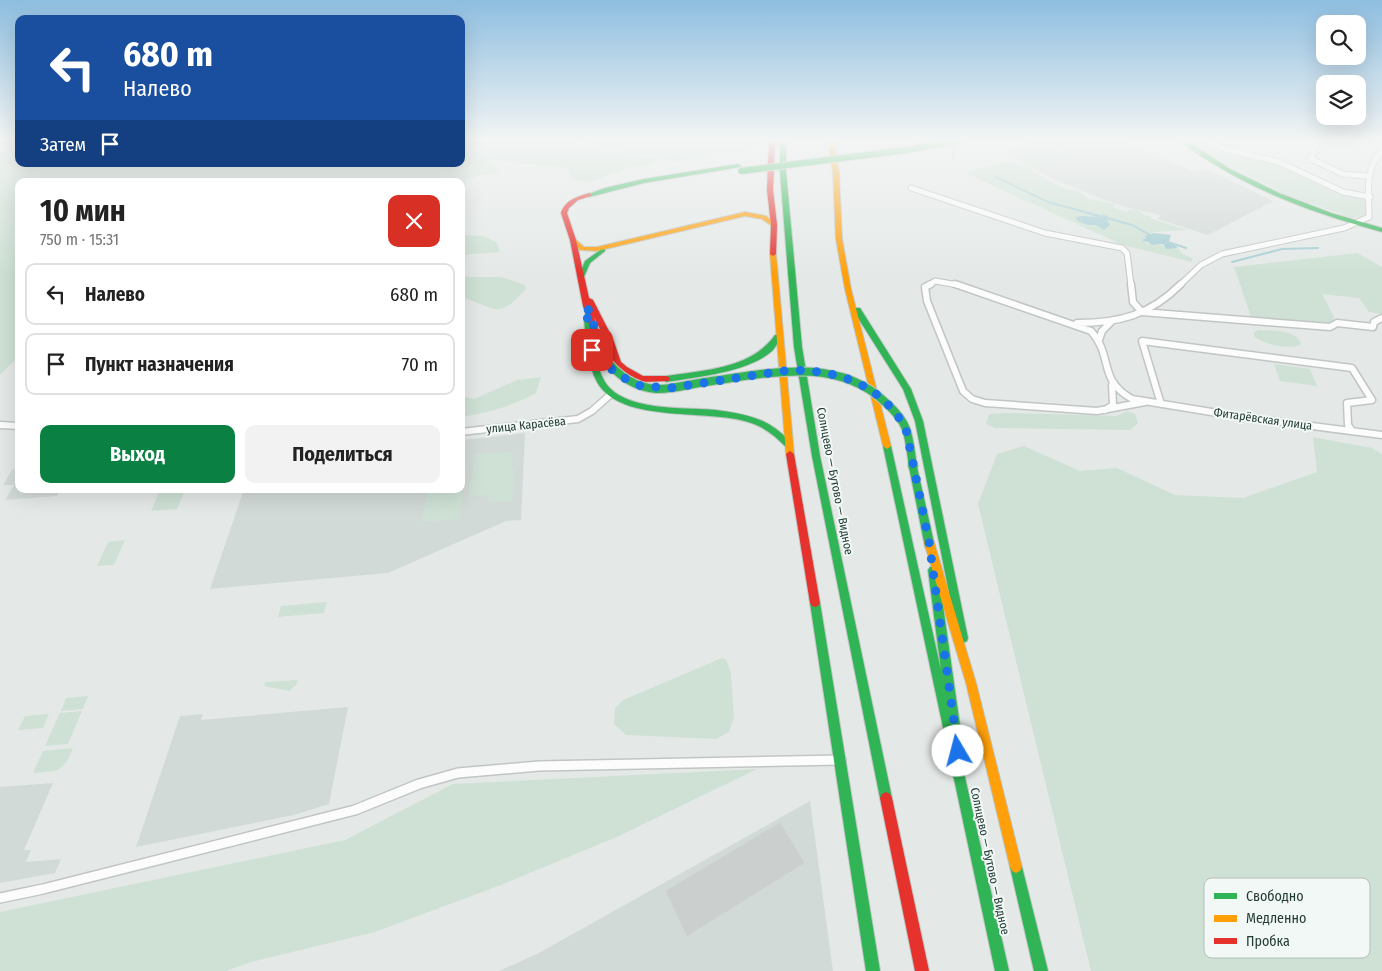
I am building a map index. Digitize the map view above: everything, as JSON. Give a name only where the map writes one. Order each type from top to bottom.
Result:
[{"type":"main road","points":[[629,184],[591,194],[571,202],[564,213],[587,306],[608,366],[622,378],[641,386],[656,389],[790,370],[824,372],[842,377],[874,391],[897,413],[906,429],[929,542],[965,808]]},
{"type":"main road","points":[[770,184],[774,225],[773,257],[778,336],[788,444],[874,971]]},
{"type":"main road","name":"Солнцево — Бутово — Видное","points":[[784,184],[798,347],[816,456],[922,971]]},
{"type":"main road","name":"Солнцево — Бутово — Видное","points":[[837,184],[839,239],[848,289],[896,481],[965,808],[1002,971]]},
{"type":"main road","points":[[1257,184],[1297,202],[1382,230]]},
{"type":"main road","points":[[572,240],[582,249],[608,247],[745,214],[764,217],[774,225]]},
{"type":"main road","points":[[608,247],[586,262],[581,284],[610,340],[618,364],[624,369],[642,378],[660,380],[735,366],[764,354],[775,344],[778,336]]},
{"type":"main road","points":[[848,289],[862,321],[907,389],[919,421],[940,518],[971,683]]},
{"type":"main road","points":[[587,306],[588,336],[600,379],[610,394],[632,404],[654,409],[756,421],[778,432],[788,444]]},
{"type":"main road","points":[[929,542],[971,683],[1041,971]]},
{"type":"street","points":[[1327,184],[1343,192],[1370,197]]},
{"type":"street","points":[[1070,323],[1111,322],[1160,304],[1200,265],[1213,257],[1364,221],[1369,217],[1368,184]]},
{"type":"street","points":[[911,188],[1045,233],[1122,248],[1127,253],[1133,302],[1142,312],[1330,327],[1337,323],[1373,327],[1374,322],[1382,318]]},
{"type":"street","points":[[1097,411],[1108,409],[1113,405],[1111,384],[1099,340],[1091,331],[944,281],[931,282],[924,289],[927,301],[964,390],[969,397],[985,403],[1097,411],[1110,411],[1128,404],[1145,402]]},
{"type":"street","points":[[1099,340],[1102,331],[1111,322]]},
{"type":"street","points":[[1160,404],[1142,341],[1352,368],[1372,400],[1347,403],[1348,424],[1352,431]]},
{"type":"street","points":[[1111,384],[1123,395],[1145,402]]},
{"type":"street","name":"улица Карасёва","points":[[465,432],[578,419],[592,412],[610,394]]},
{"type":"street","name":"Фитарёвская улица","points":[[1145,402],[1382,435]]},
{"type":"street","points":[[0,425],[15,426]]},
{"type":"street","points":[[0,898],[43,889],[355,810],[419,784],[458,773],[539,766],[841,760]]},
{"type":"shaded area","points":[[1066,184],[1239,184],[1273,201],[1208,235],[1158,219],[1161,215],[1125,207]]},
{"type":"shaded area","points":[[525,433],[521,520],[506,521],[388,573],[210,589],[243,493],[465,493],[465,440]]},
{"type":"shaded area","points":[[15,469],[15,493],[59,493],[57,496],[5,500],[14,485],[3,485],[12,470]]},
{"type":"shaded area","points":[[348,707],[329,804],[294,815],[136,847],[180,716],[203,714],[201,720]]},
{"type":"shaded area","points":[[53,783],[24,850],[31,850],[26,862],[61,859],[55,873],[0,883],[0,787]]},
{"type":"shaded area","points":[[810,801],[833,971],[499,971],[539,953]]},
{"type":"green space","points":[[0,184],[15,184],[15,360],[0,375]]},
{"type":"green space","points":[[990,184],[1055,184],[1078,191],[1089,199],[1115,204],[1113,207],[1126,212],[1133,209],[1139,211],[1144,215],[1150,216],[1152,219],[1187,230],[1154,232],[1144,236],[1143,241],[1152,245],[1162,245],[1166,249],[1173,247],[1179,249],[1182,254],[1192,258],[1192,262],[1123,245]]},
{"type":"green space","points":[[1265,184],[1323,184],[1339,192],[1368,198],[1366,217],[1353,218],[1275,191],[1275,189]]},
{"type":"green space","points":[[465,235],[483,236],[496,242],[500,252],[465,255]]},
{"type":"green space","points":[[1357,253],[1382,267],[1382,314],[1369,312],[1359,298],[1322,294],[1334,317],[1328,323],[1252,320],[1234,267]]},
{"type":"green space","points":[[465,277],[501,277],[525,285],[526,289],[516,299],[501,309],[489,308],[465,298]]},
{"type":"green space","points":[[1259,330],[1289,333],[1299,339],[1301,344],[1284,347],[1263,342],[1254,336],[1254,332]]},
{"type":"green space","points":[[1274,364],[1310,369],[1317,386],[1280,381]]},
{"type":"green space","points":[[541,377],[536,393],[527,398],[500,408],[465,416],[465,397],[474,399],[517,380]]},
{"type":"green space","points":[[1127,411],[1135,414],[1138,423],[1130,430],[995,428],[986,424],[989,414],[1117,416]]},
{"type":"green space","points":[[1313,437],[1372,448],[1382,454],[1382,971],[1091,971],[978,504],[997,454],[1024,446],[1080,471],[1117,468],[1175,495],[1243,498],[1317,472]]},
{"type":"green space","points":[[513,452],[511,470],[515,470],[512,501],[488,502],[489,495],[469,496],[475,454]]},
{"type":"green space","points":[[465,462],[468,462],[465,481]]},
{"type":"green space","points":[[159,493],[184,493],[177,509],[151,511]]},
{"type":"green space","points":[[427,493],[463,493],[459,519],[421,522]]},
{"type":"green space","points":[[125,540],[114,565],[97,566],[108,542]]},
{"type":"green space","points":[[327,602],[324,613],[278,617],[281,606]]},
{"type":"green space","points":[[722,658],[726,659],[731,673],[734,717],[729,732],[716,739],[626,735],[614,724],[615,708],[623,700]]},
{"type":"green space","points":[[298,680],[296,685],[289,691],[264,686],[265,682]]},
{"type":"green space","points":[[88,696],[83,709],[61,711],[66,698]]},
{"type":"green space","points":[[82,711],[68,744],[45,746],[60,713]]},
{"type":"green space","points":[[49,714],[43,728],[18,730],[25,716]]},
{"type":"green space","points":[[73,748],[66,762],[59,769],[33,773],[43,751]]},
{"type":"green space","points":[[757,769],[619,836],[501,885],[375,932],[251,962],[226,971],[0,971],[0,912],[345,840],[453,784]]},
{"type":"water","points":[[1102,215],[1108,216],[1106,218],[1110,225],[1104,230],[1096,225],[1088,225],[1078,221],[1075,217],[1101,217]]},
{"type":"water","points":[[1154,233],[1171,235],[1169,241],[1178,248],[1166,249],[1163,244],[1152,245],[1143,241],[1146,238],[1144,236]]},
{"type":"building","points":[[780,823],[804,863],[687,936],[666,891]]},
{"type":"waterway","points":[[1011,184],[1048,202],[1132,225],[1150,235]]},
{"type":"waterway","points":[[1171,243],[1186,248]]},
{"type":"waterway","points":[[1232,262],[1282,249],[1318,248]]},
{"type":"traffic: fast","points":[[589,195],[630,184]]},
{"type":"traffic: fast","points":[[784,184],[798,347],[816,456],[886,798]]},
{"type":"traffic: fast","points":[[1255,184],[1303,205],[1382,230]]},
{"type":"traffic: fast","points":[[581,278],[587,262],[603,250]]},
{"type":"traffic: fast","points":[[857,310],[907,389],[919,421],[963,638]]},
{"type":"traffic: fast","points":[[588,319],[592,356],[597,374],[606,389],[616,397],[636,405],[655,408],[738,416],[757,422],[774,431],[788,444]]},
{"type":"traffic: fast","points":[[666,379],[711,372],[745,363],[770,348],[778,337]]},
{"type":"traffic: fast","points":[[603,356],[613,370],[625,379],[656,389],[790,370],[824,372],[842,377],[874,391],[897,413],[906,429],[913,467]]},
{"type":"traffic: fast","points":[[887,446],[1002,971]]},
{"type":"traffic: fast","points":[[913,467],[930,547]]},
{"type":"traffic: fast","points":[[933,570],[955,733]]},
{"type":"traffic: fast","points":[[815,603],[873,971]]},
{"type":"traffic: fast","points":[[1016,867],[1041,971]]},
{"type":"traffic: slow","points":[[837,184],[839,239],[848,289],[887,446]]},
{"type":"traffic: slow","points":[[573,240],[582,249],[597,249],[745,214],[764,217],[774,225]]},
{"type":"traffic: slow","points":[[773,254],[790,454]]},
{"type":"traffic: slow","points":[[929,542],[971,683],[1016,867]]},
{"type":"traffic: jam","points":[[770,184],[774,225],[773,254]]},
{"type":"traffic: jam","points":[[589,195],[576,199],[566,207],[564,213],[573,240],[587,306],[603,356]]},
{"type":"traffic: jam","points":[[589,300],[609,339],[618,363],[624,369],[642,379],[666,379]]},
{"type":"traffic: jam","points":[[790,454],[815,603]]},
{"type":"traffic: jam","points":[[886,798],[922,971]]},
{"type":"route","points":[[592,350],[588,336],[587,306],[608,366],[626,381],[656,389],[790,370],[824,372],[858,383],[874,391],[897,413],[906,429],[929,542],[958,751]]}]
